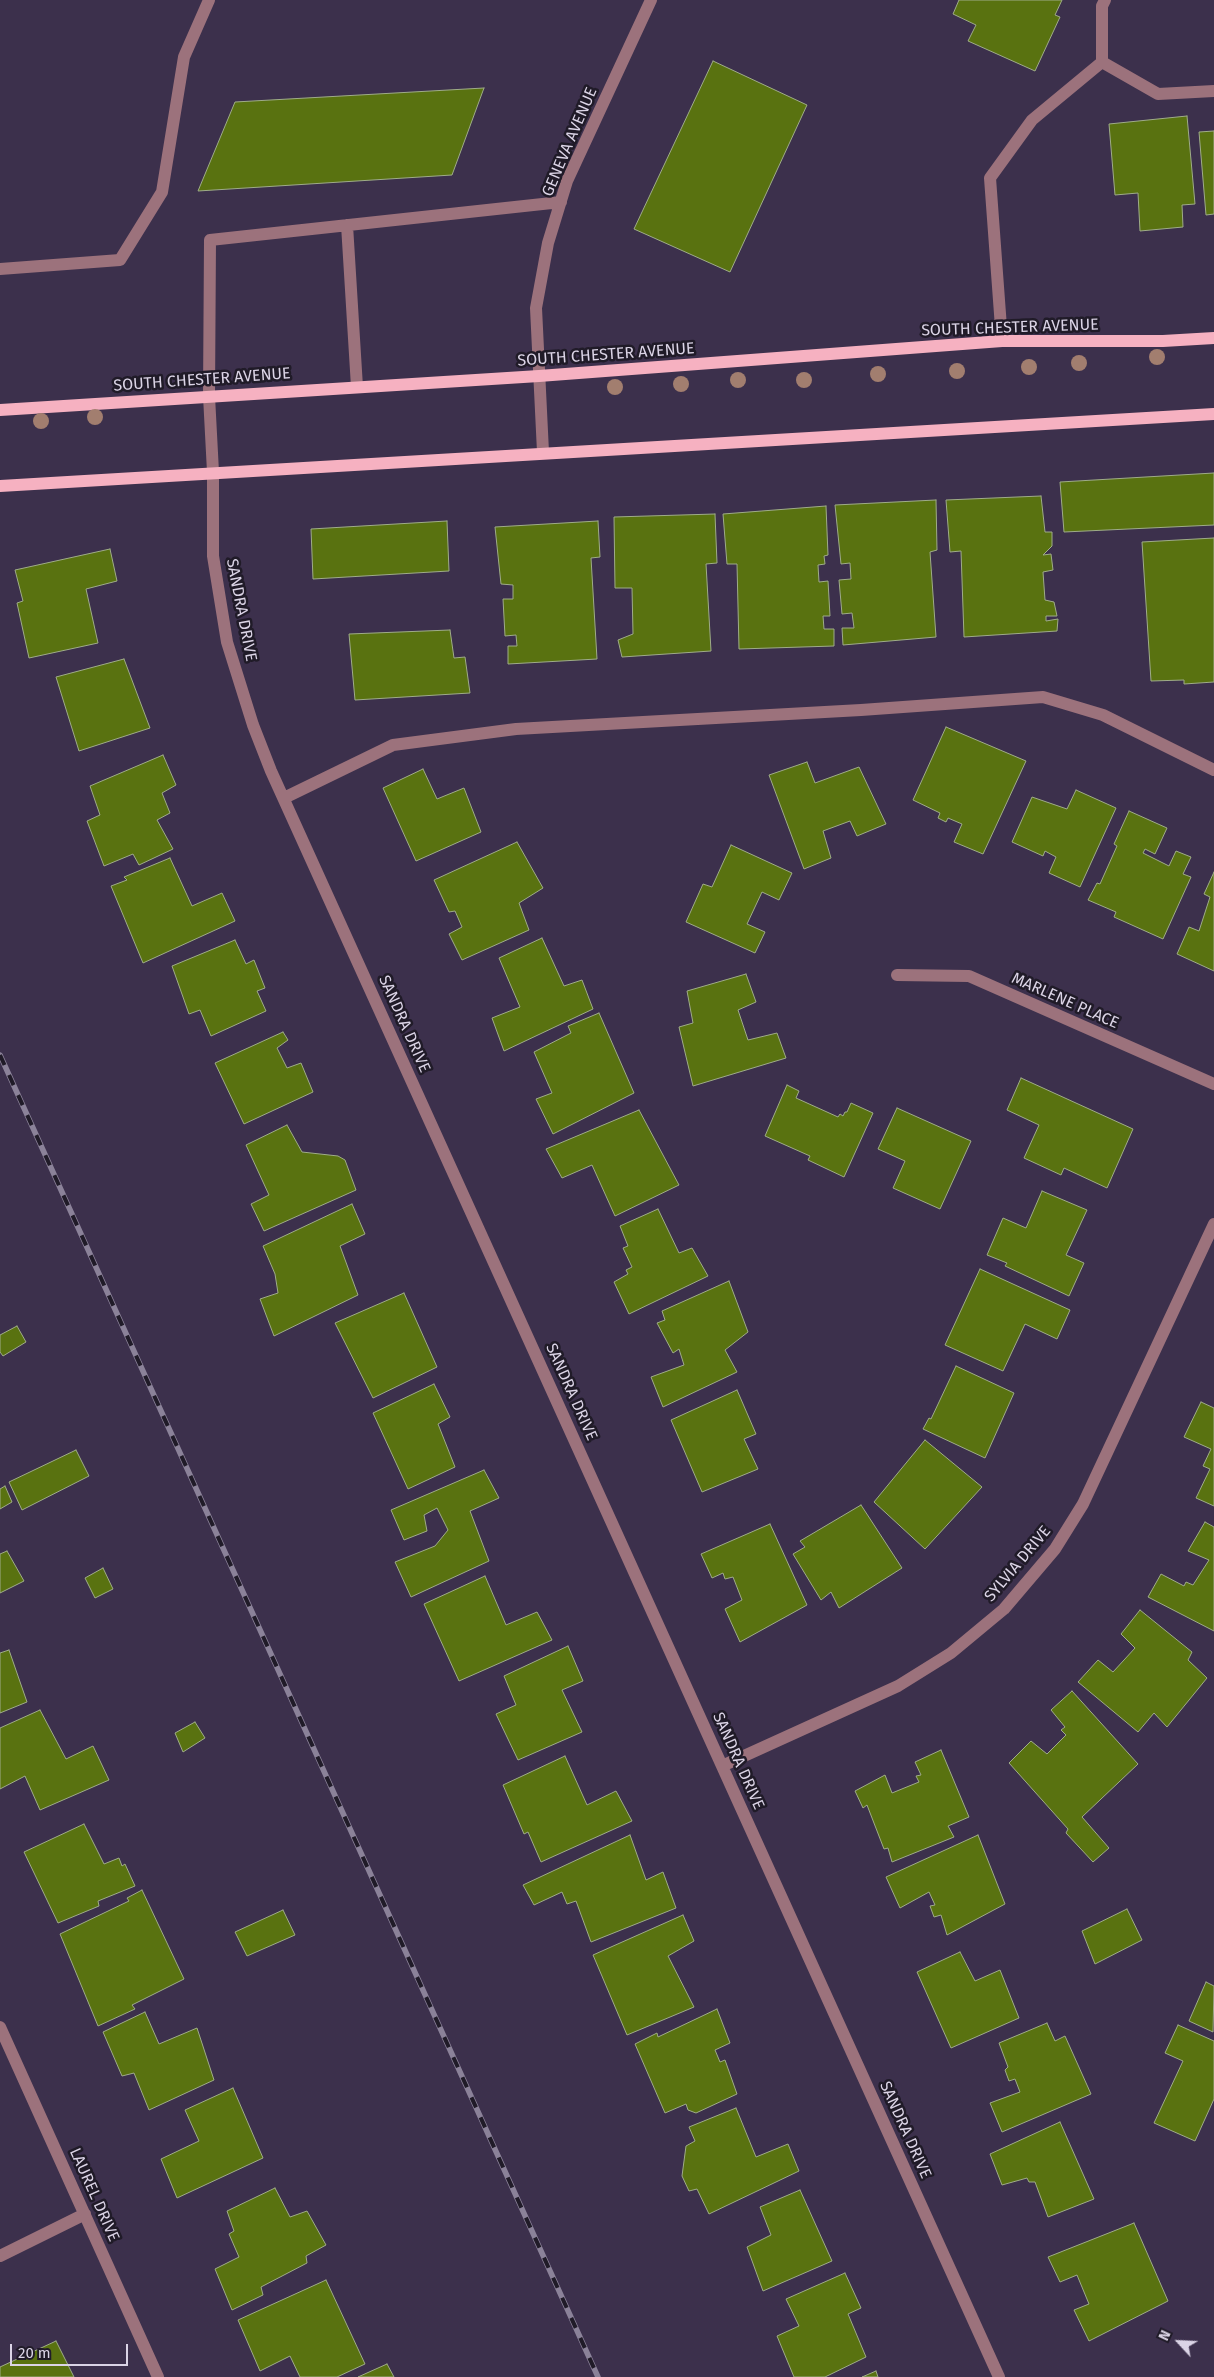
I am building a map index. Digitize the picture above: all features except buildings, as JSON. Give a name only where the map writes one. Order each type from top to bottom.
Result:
[{"type":"main road","name":"SOUTH CHESTER AVENUE","points":[[0,410],[539,376],[1002,341],[1163,341],[1214,338]]},
{"type":"main road","points":[[0,486],[543,452],[1214,414]]},
{"type":"street","points":[[0,269],[120,260],[162,192],[184,57],[209,0]]},
{"type":"street","points":[[1102,62],[1102,6],[1104,0]]},
{"type":"street","name":"GENEVA AVENUE","points":[[543,452],[536,308],[548,243],[567,181],[647,1]]},
{"type":"street","points":[[1102,62],[1158,94],[1214,91]]},
{"type":"street","points":[[1002,341],[990,178],[1032,120],[1102,62]]},
{"type":"street","points":[[357,387],[347,225],[561,202]]},
{"type":"street","name":"SANDRA DRIVE","points":[[347,225],[210,240],[209,396],[213,472],[213,556],[227,642],[253,725],[284,798],[999,2377]]},
{"type":"street","points":[[284,798],[393,745],[516,729],[861,710],[1043,697],[1103,715],[1214,770]]},
{"type":"street","name":"MARLENE PLACE","points":[[897,975],[969,976],[1214,1084]]},
{"type":"street","name":"SYLVIA DRIVE","points":[[722,1766],[898,1686],[950,1653],[1004,1609],[1055,1550],[1083,1504],[1214,1224]]},
{"type":"street","name":"LAUREL DRIVE","points":[[0,2027],[158,2377]]},
{"type":"street","points":[[0,2256],[85,2214]]},
{"type":"railway","points":[[0,1055],[598,2377]]}]
